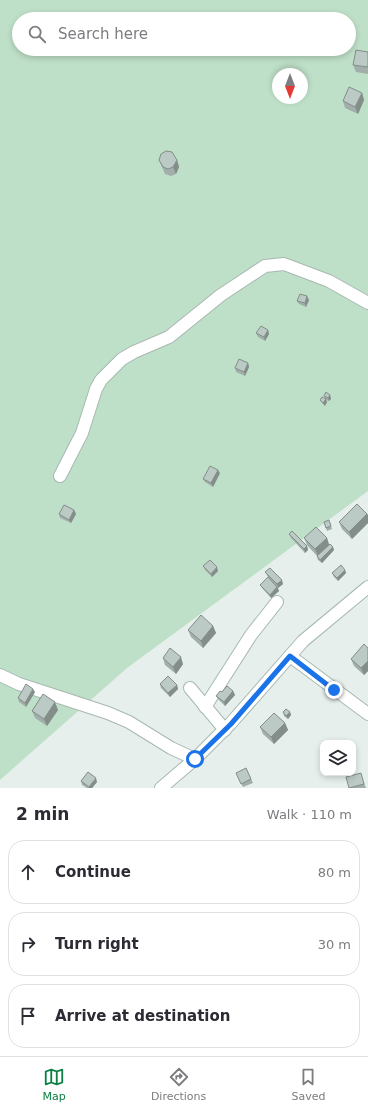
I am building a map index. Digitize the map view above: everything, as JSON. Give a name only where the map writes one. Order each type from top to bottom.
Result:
[{"type":"street","points":[[60,476],[82,433],[96,389],[111,370],[122,359],[134,352],[169,338],[221,295],[266,266],[284,264],[329,281],[368,303]]},
{"type":"street","points":[[161,788],[195,759],[225,730],[314,631],[368,587]]},
{"type":"street","points":[[205,707],[251,635],[277,602]]},
{"type":"street","points":[[290,656],[368,714]]},
{"type":"street","points":[[0,675],[19,684],[108,713],[129,722],[171,748],[195,759]]},
{"type":"street","points":[[190,688],[225,730]]},
{"type":"green space","points":[[0,0],[368,0],[368,491],[127,668],[0,780]]},
{"type":"building","points":[[356,50],[368,52],[368,67],[353,65]]},
{"type":"building","points":[[349,87],[362,93],[355,107],[343,101]]},
{"type":"building","points":[[166,151],[172,152],[177,160],[173,167],[168,169],[163,167],[159,160],[161,154]]},
{"type":"building","points":[[300,294],[307,296],[305,303],[297,301]]},
{"type":"building","points":[[261,326],[268,330],[264,337],[256,333]]},
{"type":"building","points":[[239,359],[248,363],[244,372],[235,368]]},
{"type":"building","points":[[326,392],[330,395],[328,398],[324,396]]},
{"type":"building","points":[[322,397],[326,399],[323,403],[320,400]]},
{"type":"building","points":[[210,466],[218,470],[211,483],[203,479]]},
{"type":"building","points":[[357,504],[367,514],[349,532],[339,522]]},
{"type":"building","points":[[64,505],[74,510],[69,520],[59,514]]},
{"type":"building","points":[[329,520],[331,526],[326,528],[324,522]]},
{"type":"building","points":[[316,527],[327,538],[315,549],[304,538]]},
{"type":"building","points":[[292,531],[307,546],[304,549],[289,534]]},
{"type":"building","points":[[330,544],[333,547],[320,560],[317,556]]},
{"type":"building","points":[[210,560],[217,567],[211,574],[203,566]]},
{"type":"building","points":[[341,565],[345,570],[337,578],[332,573]]},
{"type":"building","points":[[270,568],[282,580],[277,584],[265,572]]},
{"type":"building","points":[[268,577],[277,587],[270,595],[260,585]]},
{"type":"building","points":[[201,615],[213,626],[201,641],[188,630]]},
{"type":"building","points":[[364,644],[368,648],[368,661],[361,668],[351,659]]},
{"type":"building","points":[[170,648],[181,657],[173,667],[163,658]]},
{"type":"building","points":[[168,676],[177,685],[168,693],[160,684]]},
{"type":"building","points":[[26,684],[33,689],[25,703],[18,698]]},
{"type":"building","points":[[227,686],[233,691],[224,702],[216,696]]},
{"type":"building","points":[[43,694],[55,702],[44,719],[32,711]]},
{"type":"building","points":[[286,709],[290,712],[286,716],[283,712]]},
{"type":"building","points":[[274,713],[285,723],[271,737],[260,727]]},
{"type":"building","points":[[246,768],[251,779],[241,784],[236,773]]},
{"type":"building","points":[[88,772],[96,778],[89,787],[81,781]]},
{"type":"building","points":[[361,773],[364,784],[349,788],[346,777],[356,776],[356,774]]},
{"type":"route","points":[[195,759],[231,724],[290,656],[334,690]]}]
